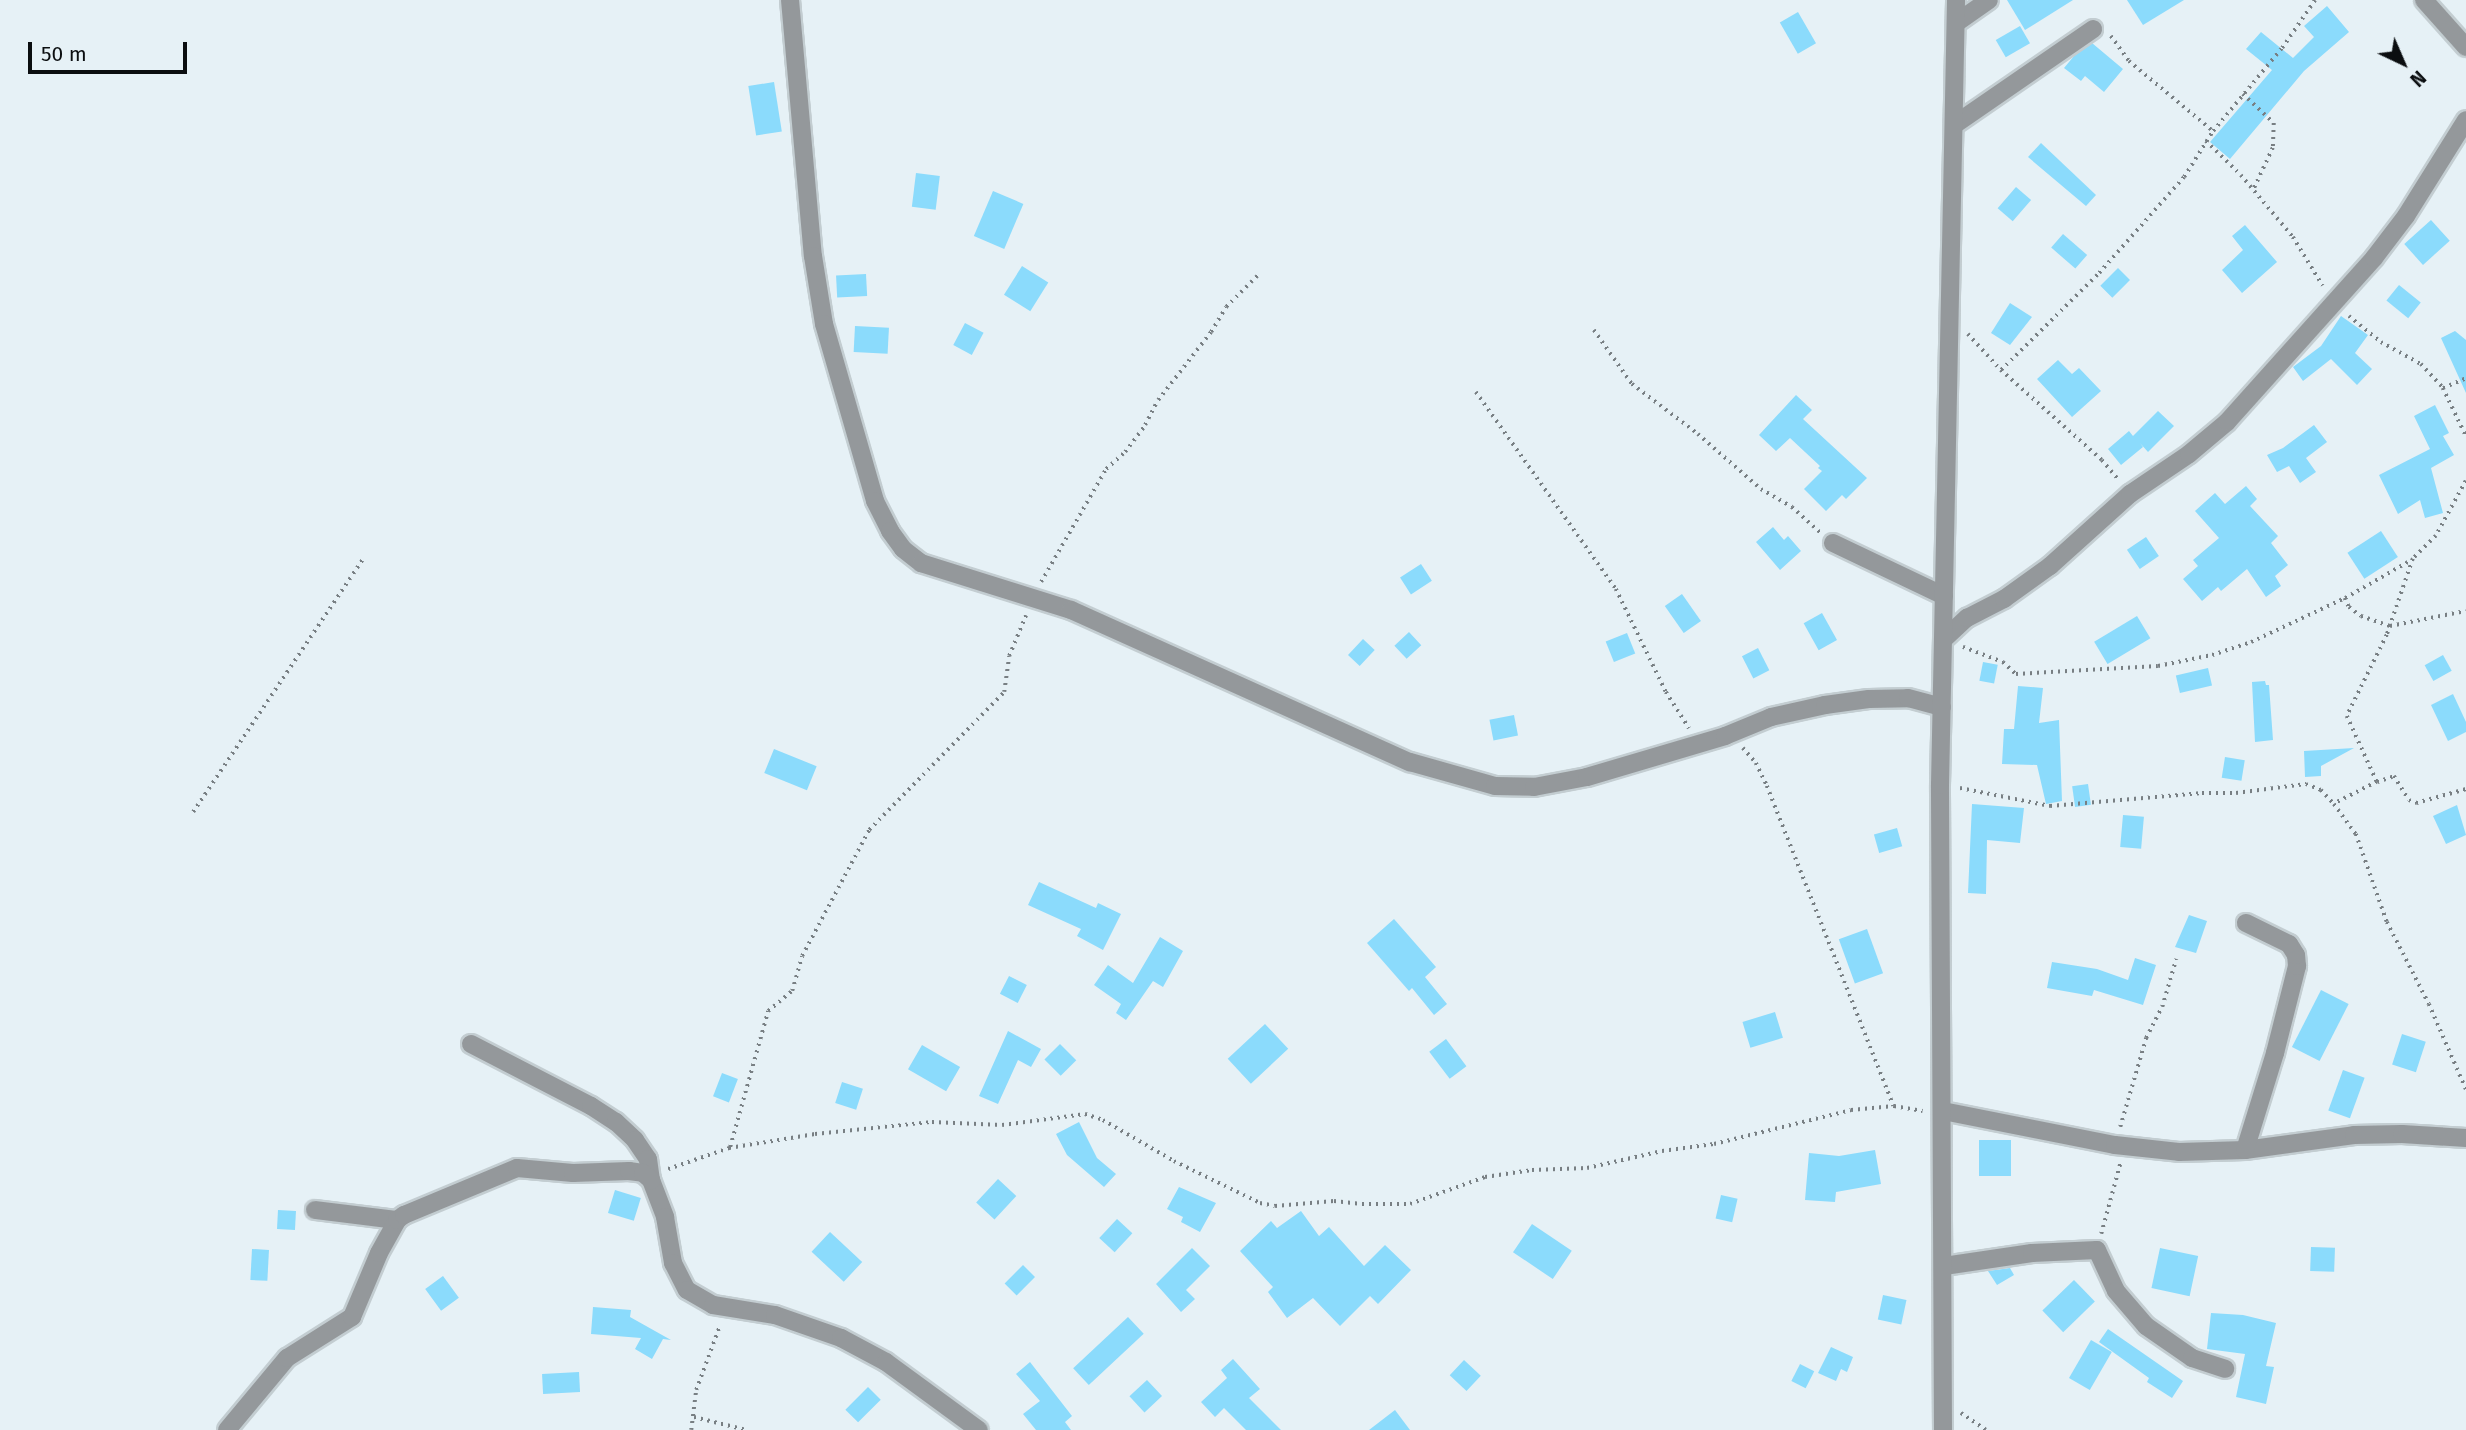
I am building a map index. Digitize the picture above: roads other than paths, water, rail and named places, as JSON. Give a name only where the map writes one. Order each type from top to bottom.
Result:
[{"type":"street","points":[[790,0],[813,256],[824,324],[875,501],[890,531],[903,549],[921,562],[1070,610],[1410,762],[1494,786],[1534,787],[1587,777],[1711,740],[1771,716],[1869,699],[1908,698],[1942,707]]},
{"type":"street","points":[[1943,1430],[1940,785],[1956,0]]},
{"type":"street","points":[[1956,23],[1989,0]]},
{"type":"street","points":[[2424,0],[2466,47]]},
{"type":"street","points":[[1954,125],[2093,29]]},
{"type":"street","points":[[1943,640],[1967,618],[2004,599],[2050,566],[2130,494],[2189,454],[2227,422],[2374,258],[2406,216],[2466,120]]},
{"type":"street","points":[[1833,544],[1944,596]]},
{"type":"street","points":[[2245,1150],[2275,1053],[2297,966],[2296,955],[2289,944],[2246,923]]},
{"type":"street","points":[[471,1044],[616,1122],[635,1140],[648,1159],[665,1217],[678,1278],[699,1299],[733,1309],[775,1315],[841,1338],[886,1362],[979,1430]]},
{"type":"street","points":[[1943,1111],[2115,1145],[2179,1152],[2245,1150],[2354,1135],[2402,1133],[2466,1138]]},
{"type":"street","points":[[315,1210],[397,1220],[517,1168],[573,1173],[629,1171],[651,1175]]},
{"type":"street","points":[[227,1430],[288,1358],[352,1317],[397,1220]]},
{"type":"street","points":[[1944,1266],[2032,1252],[2097,1250],[2116,1291],[2146,1326],[2192,1359],[2225,1369]]}]
